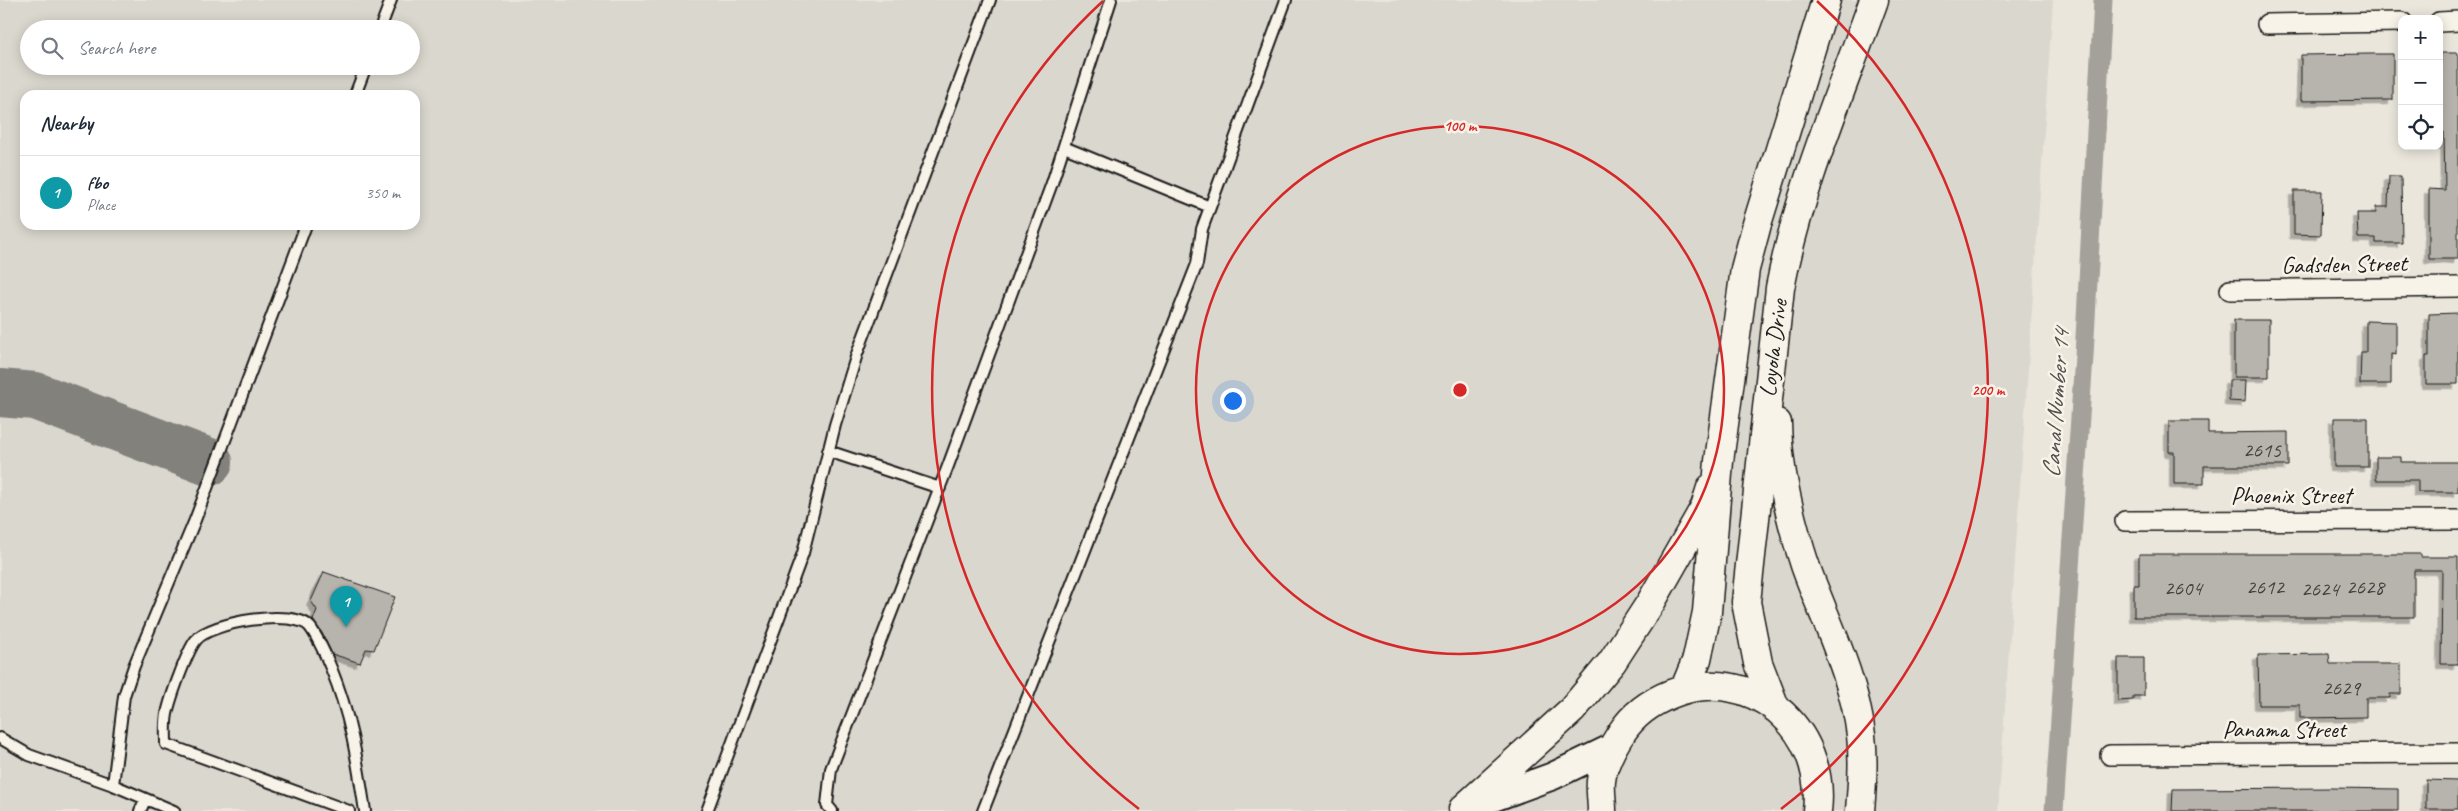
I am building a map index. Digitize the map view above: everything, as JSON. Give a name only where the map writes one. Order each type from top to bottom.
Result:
[{"type":"main road","name":"Loyola Drive","points":[[1686,688],[1697,659],[1707,612],[1720,461],[1738,314],[1750,247],[1826,0]]},
{"type":"main road","name":"Loyola Drive","points":[[1775,706],[1758,663],[1746,602],[1780,288],[1788,248],[1808,184],[1874,0]]},
{"type":"main road","points":[[1773,343],[1777,444],[1788,506],[1805,564],[1847,673],[1861,734],[1863,777],[1860,811]]},
{"type":"main road","points":[[1462,810],[1572,710],[1612,662],[1651,602],[1704,507],[1720,461]]},
{"type":"main road","points":[[1602,811],[1601,780],[1610,748],[1629,721],[1655,700],[1686,688],[1717,685],[1747,692],[1775,706],[1798,730],[1814,759],[1820,792],[1817,811]]},
{"type":"main road","points":[[1462,810],[1553,776],[1610,748]]},
{"type":"street","points":[[2443,22],[2458,21]]},
{"type":"street","points":[[2267,24],[2398,22]]},
{"type":"street","name":"Gadsden Street","points":[[2230,290],[2458,287]]},
{"type":"street","name":"Phoenix Street","points":[[2125,521],[2458,520]]},
{"type":"street","name":"Panama Street","points":[[2110,755],[2458,754]]},
{"type":"lane","points":[[383,20],[390,0]]},
{"type":"lane","points":[[707,811],[788,599],[812,520],[828,451],[857,354],[990,0]]},
{"type":"lane","points":[[832,811],[827,805],[831,769],[940,488],[1064,147],[1112,0]]},
{"type":"lane","points":[[983,811],[1197,264],[1202,230],[1286,0]]},
{"type":"lane","points":[[357,90],[363,75]]},
{"type":"lane","points":[[1064,147],[1210,207]]},
{"type":"lane","points":[[113,785],[124,696],[134,666],[195,520],[304,230]]},
{"type":"lane","points":[[828,451],[940,488]]},
{"type":"lane","points":[[349,811],[166,744],[167,713],[190,650],[201,635],[215,628],[274,617],[300,619],[309,626],[332,671],[353,730],[365,811]]},
{"type":"lane","points":[[0,738],[29,755],[113,785],[174,811]]},
{"type":"lane","points":[[140,811],[145,800]]},
{"type":"shaded area","points":[[0,0],[2053,0],[1998,811],[0,811]]},
{"type":"building","points":[[2443,53],[2458,53],[2458,259],[2429,259],[2429,189],[2445,190]]},
{"type":"building","points":[[2393,54],[2393,100],[2301,101],[2301,55]]},
{"type":"building","points":[[2389,176],[2401,176],[2402,243],[2376,243],[2376,238],[2358,238],[2357,213],[2376,213],[2376,207],[2388,207]]},
{"type":"building","points":[[2294,191],[2322,191],[2321,235],[2294,234]]},
{"type":"building","points":[[2458,313],[2458,384],[2426,384],[2426,356],[2429,356],[2429,314]]},
{"type":"building","points":[[2234,320],[2269,320],[2269,377],[2234,377]]},
{"type":"building","points":[[2366,321],[2396,322],[2396,355],[2391,354],[2391,384],[2360,384],[2361,352],[2366,352]]},
{"type":"building","points":[[2229,380],[2246,380],[2245,402],[2229,401]]},
{"type":"building","points":[[2334,418],[2368,418],[2368,467],[2334,467]]},
{"type":"building","points":[[2169,421],[2208,421],[2208,433],[2288,432],[2288,466],[2204,466],[2204,484],[2174,484],[2174,452],[2169,452]]},
{"type":"building","points":[[2376,457],[2401,457],[2401,462],[2458,462],[2458,492],[2418,492],[2418,480],[2376,480]]},
{"type":"building","points":[[2139,554],[2421,554],[2421,557],[2458,557],[2458,664],[2441,664],[2442,570],[2414,570],[2414,617],[2134,617],[2134,585],[2139,585]]},
{"type":"building","points":[[324,572],[395,597],[374,650],[366,649],[360,663],[332,654],[322,633],[313,620],[317,610],[311,601]]},
{"type":"building","points":[[2329,654],[2330,664],[2401,664],[2401,694],[2390,694],[2390,698],[2366,698],[2366,717],[2300,718],[2300,705],[2259,705],[2258,655]]},
{"type":"building","points":[[2118,658],[2144,658],[2144,696],[2133,696],[2133,700],[2118,701]]},
{"type":"building","points":[[2426,780],[2458,781],[2458,809],[2426,809]]},
{"type":"building","points":[[2173,789],[2398,789],[2398,811],[2172,811]]},
{"type":"waterway","name":"Canal Number 14","points":[[2054,811],[2084,356],[2103,0]]},
{"type":"taxiway","points":[[0,393],[35,396],[209,462]]},
{"type":"place","name":"fbo","points":[[346,627]]}]
